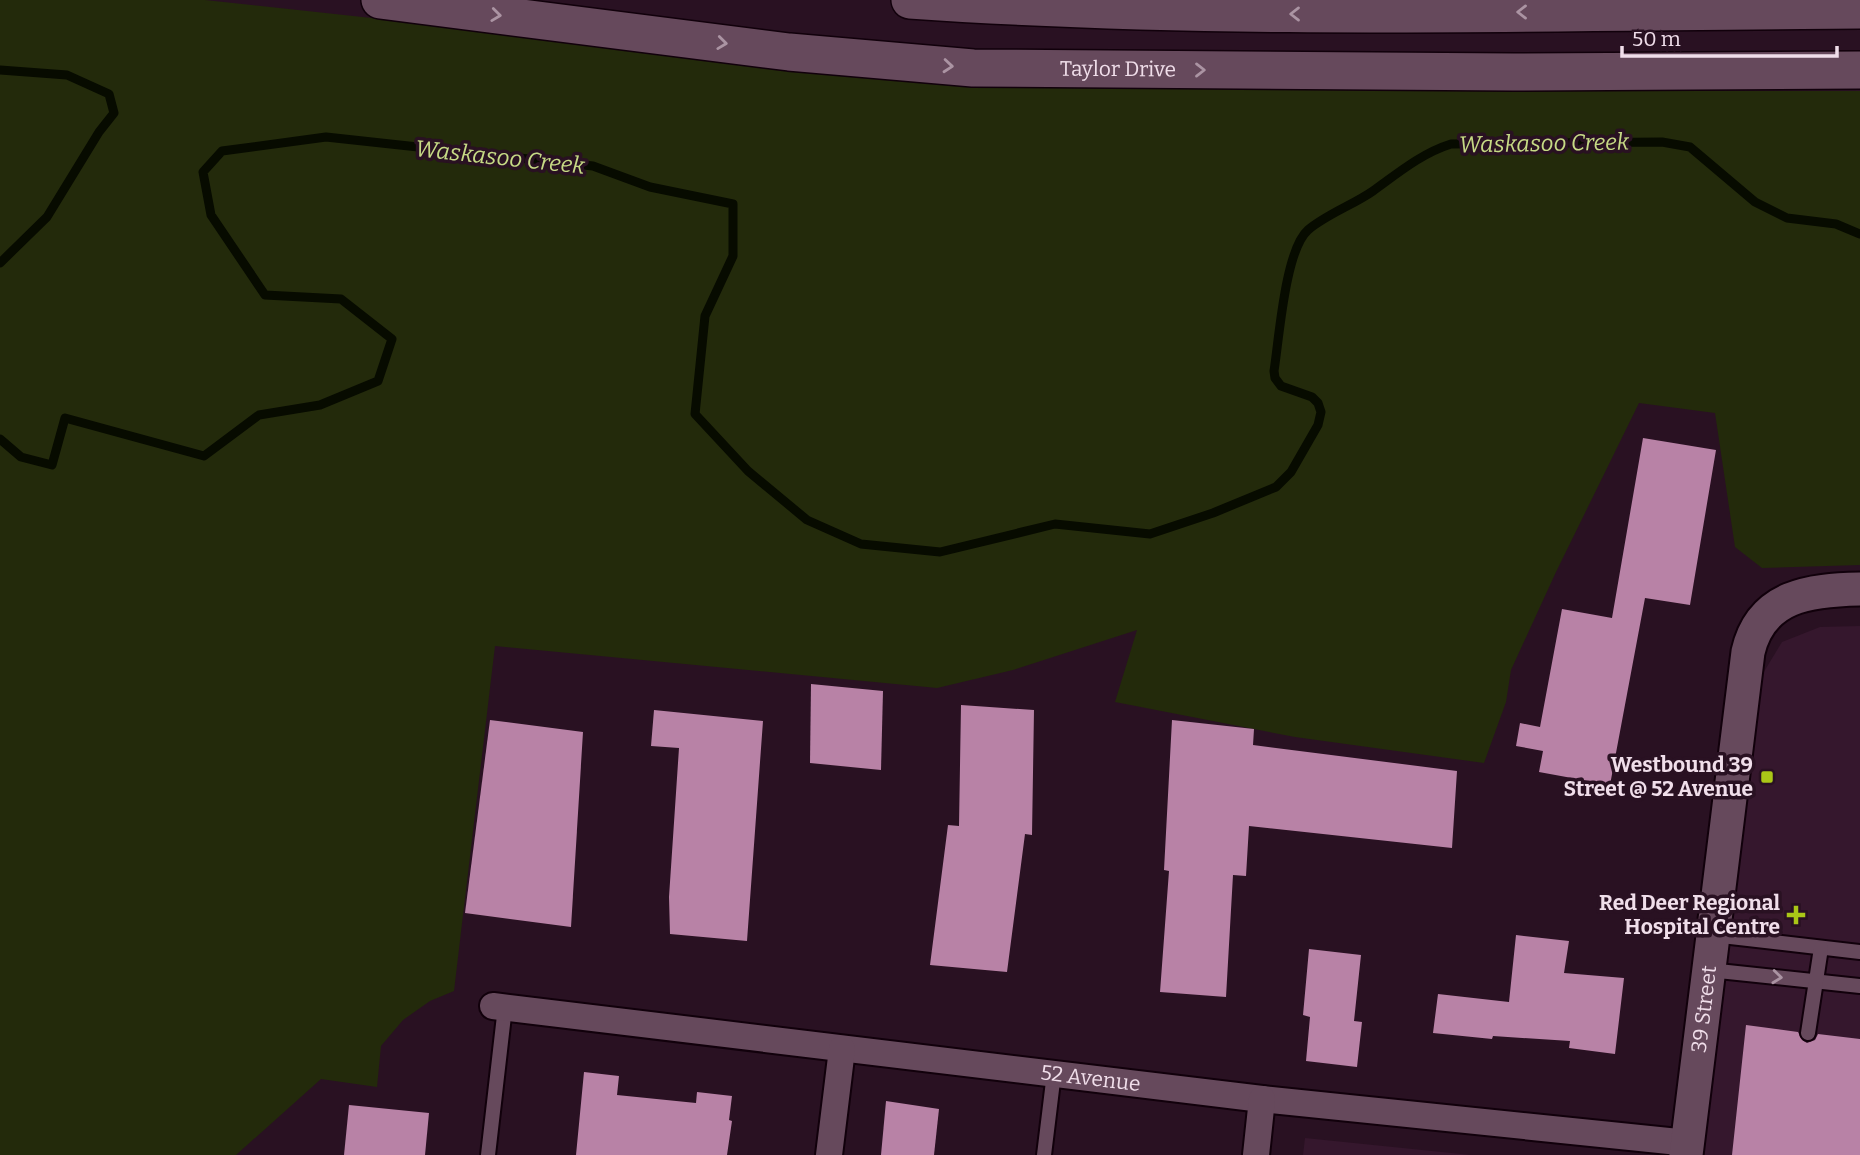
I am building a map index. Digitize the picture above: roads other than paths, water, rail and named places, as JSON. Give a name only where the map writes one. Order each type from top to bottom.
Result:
[{"type":"main road","name":"Taylor Drive","points":[[380,0],[789,52],[973,68],[1513,72],[1860,70]]},
{"type":"main road","points":[[910,0],[1255,15],[1860,10]]},
{"type":"street","name":"39 Street","points":[[1687,1149],[1752,635],[1766,617],[1792,597],[1813,591],[1860,589]]},
{"type":"street","name":"52 Avenue","points":[[499,1007],[1687,1149]]},
{"type":"street","points":[[829,1155],[842,1049]]},
{"type":"street","points":[[1256,1155],[1262,1099]]},
{"type":"lane","points":[[1713,935],[1860,952]]},
{"type":"lane","points":[[1808,1033],[1821,948]]},
{"type":"lane","points":[[1709,970],[1860,986]]},
{"type":"lane","points":[[488,1155],[499,1007]]},
{"type":"lane","points":[[1044,1155],[1054,1073]]},
{"type":"waterway","name":"Waskasoo Creek","points":[[0,70],[67,75],[109,94],[114,113],[99,132],[47,217],[0,263]]},
{"type":"waterway","name":"Waskasoo Creek","points":[[0,439],[21,457],[52,465],[65,418],[204,456],[259,415],[320,405],[378,381],[392,339],[341,299],[265,295],[211,215],[203,172],[222,151],[326,137],[593,166],[650,187],[733,204],[733,256],[705,316],[695,414],[748,471],[807,520],[861,544],[940,552],[1055,524],[1150,534],[1213,513],[1276,487],[1291,472],[1318,425],[1321,412],[1312,397],[1281,386],[1274,371],[1288,275],[1300,241],[1308,230],[1323,219],[1365,196],[1420,158],[1451,144],[1662,142],[1690,147],[1755,202],[1787,218],[1836,224],[1860,234]]},
{"type":"place","name":"Westbound 39 Street @ 52 Avenue","points":[[1767,777]]},
{"type":"place","name":"Red Deer Regional Hospital Centre","points":[[1796,915]]}]
